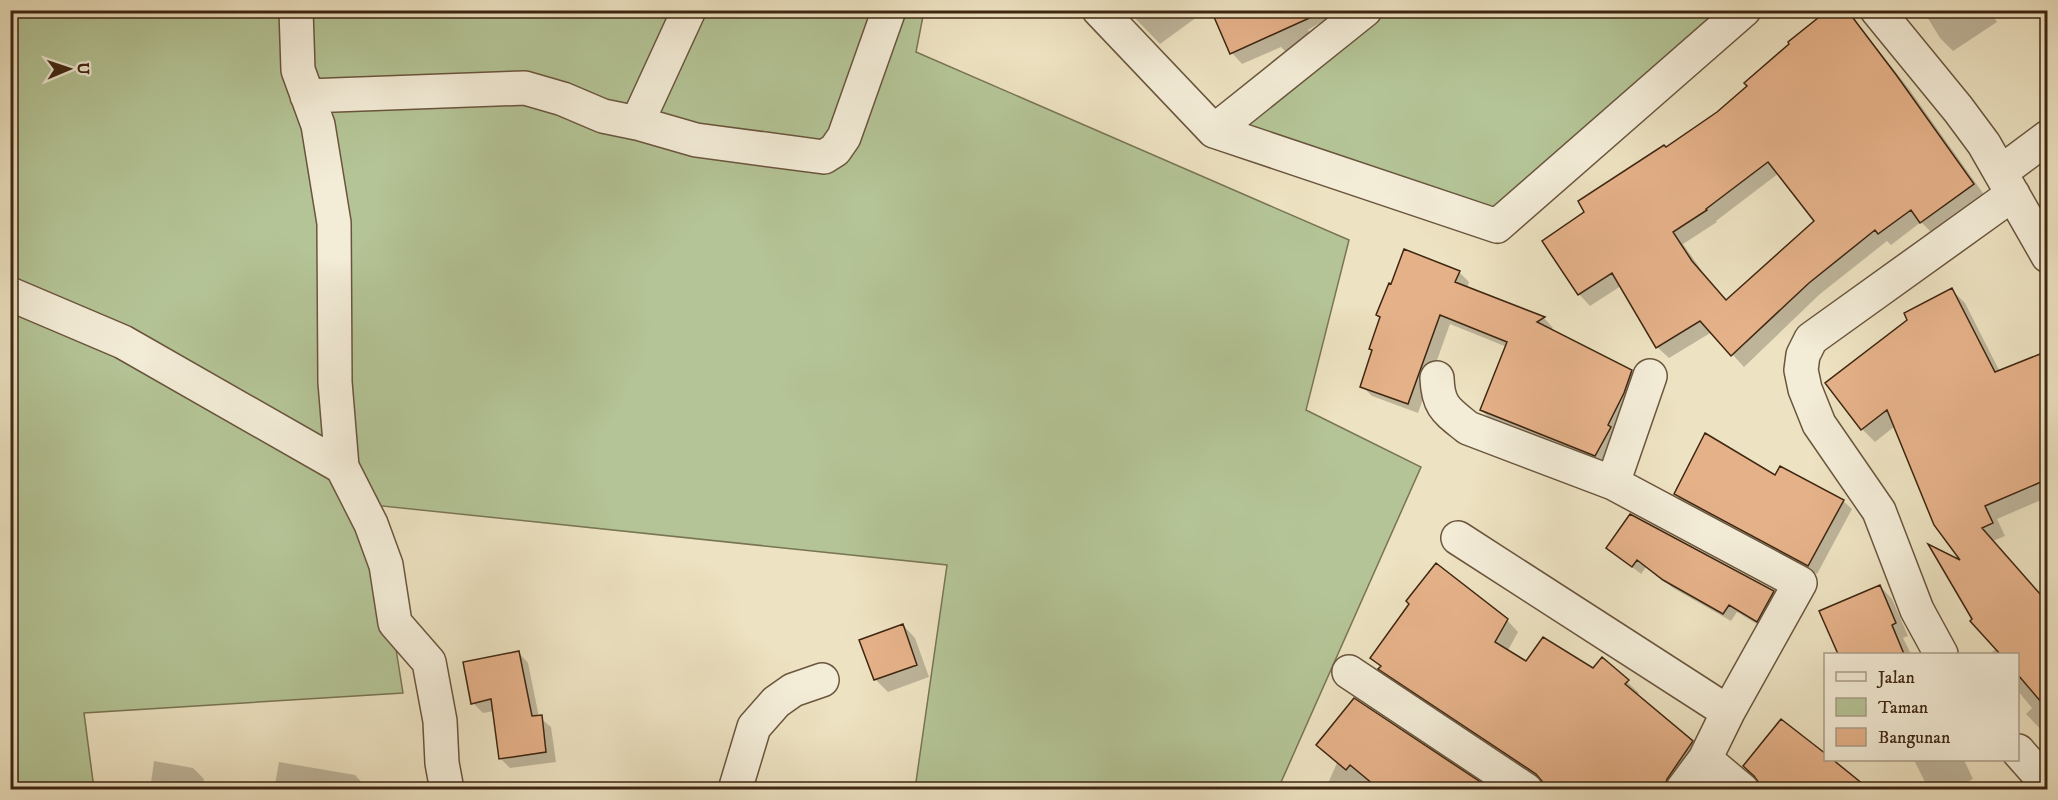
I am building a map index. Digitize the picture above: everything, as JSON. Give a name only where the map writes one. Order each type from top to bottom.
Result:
[{"type":"street","points":[[296,10],[298,70],[318,125],[334,223],[335,382],[342,467],[370,524],[386,565],[395,623],[429,662],[440,721],[442,763],[447,789]]},
{"type":"street","points":[[637,123],[689,10]]},
{"type":"street","points":[[307,96],[525,88],[563,99],[603,116],[696,140],[824,157],[835,150],[844,137],[889,10]]},
{"type":"street","points":[[1099,10],[1214,131],[1497,226],[1744,10]]},
{"type":"street","points":[[1214,131],[1365,10]]},
{"type":"street","points":[[1877,10],[1984,144],[2048,256]]},
{"type":"street","points":[[1940,653],[1917,610],[1879,512],[1819,424],[1805,389],[1801,370],[1803,355],[1811,339],[2007,183],[2048,137]]},
{"type":"street","points":[[10,294],[123,342],[342,467]]},
{"type":"street","points":[[1613,483],[1650,376]]},
{"type":"street","points":[[1437,378],[1438,396],[1448,412],[1468,428],[1613,483],[1800,583],[1728,712],[1705,759],[1682,789]]},
{"type":"street","points":[[1458,538],[1728,712]]},
{"type":"street","points":[[1349,672],[1526,789]]},
{"type":"street","points":[[735,789],[754,727],[776,702],[793,690],[822,680]]},
{"type":"street","points":[[2019,752],[2048,785]]},
{"type":"street","points":[[1705,759],[1742,789]]},
{"type":"green space","points":[[10,11],[924,11],[916,52],[1349,240],[1306,410],[1421,467],[1278,789],[915,789],[947,565],[373,505],[403,693],[84,713],[94,789],[11,789]]},
{"type":"green space","points":[[1365,11],[1744,11],[1497,226],[1214,131]]},
{"type":"building","points":[[1211,10],[1327,10],[1230,54]]},
{"type":"building","points":[[1828,10],[1847,10],[1974,184],[1920,223],[1911,210],[1878,234],[1875,230],[1809,283],[1731,356],[1700,321],[1656,348],[1612,273],[1578,295],[1542,241],[1584,212],[1578,201],[1664,145],[1666,147],[1717,112],[1747,86],[1744,83],[1789,44],[1788,42]],"holes":[[[1768,162],[1814,221],[1726,300],[1692,261],[1673,232],[1707,210]]]},
{"type":"building","points":[[1404,249],[1460,271],[1455,282],[1545,317],[1537,322],[1632,370],[1624,393],[1608,425],[1611,427],[1595,456],[1480,410],[1507,342],[1440,315],[1408,404],[1360,387],[1380,317],[1376,315]]},
{"type":"building","points":[[1952,288],[1995,372],[2040,354],[2048,371],[2048,479],[1985,506],[1993,523],[1982,528],[2048,603],[2048,710],[2019,676],[2019,653],[1999,653],[1970,621],[1972,619],[1928,544],[1960,560],[1934,525],[1887,410],[1861,430],[1825,383],[1907,320],[1904,313]]},
{"type":"building","points":[[1705,433],[1775,475],[1780,466],[1844,500],[1808,566],[1674,494]]},
{"type":"building","points":[[1630,514],[1774,591],[1757,622],[1729,605],[1723,614],[1663,580],[1637,560],[1632,567],[1606,548]]},
{"type":"building","points":[[1436,563],[1508,619],[1495,642],[1526,661],[1543,637],[1593,668],[1602,657],[1629,680],[1625,684],[1693,741],[1667,779],[1664,789],[1544,789],[1542,781],[1536,774],[1378,669],[1381,666],[1370,658],[1409,604],[1406,601]]},
{"type":"building","points":[[1880,585],[1896,623],[1892,625],[1904,653],[1838,653],[1819,611]]},
{"type":"building","points":[[903,624],[917,665],[874,680],[859,640]]},
{"type":"building","points":[[519,651],[532,716],[542,715],[546,752],[499,759],[491,699],[471,704],[463,662]]},
{"type":"building","points":[[1354,698],[1491,789],[1379,789],[1350,765],[1346,770],[1316,745]]},
{"type":"building","points":[[1781,719],[1824,752],[1824,761],[1834,761],[1869,789],[1760,789],[1754,776],[1743,766]]}]
